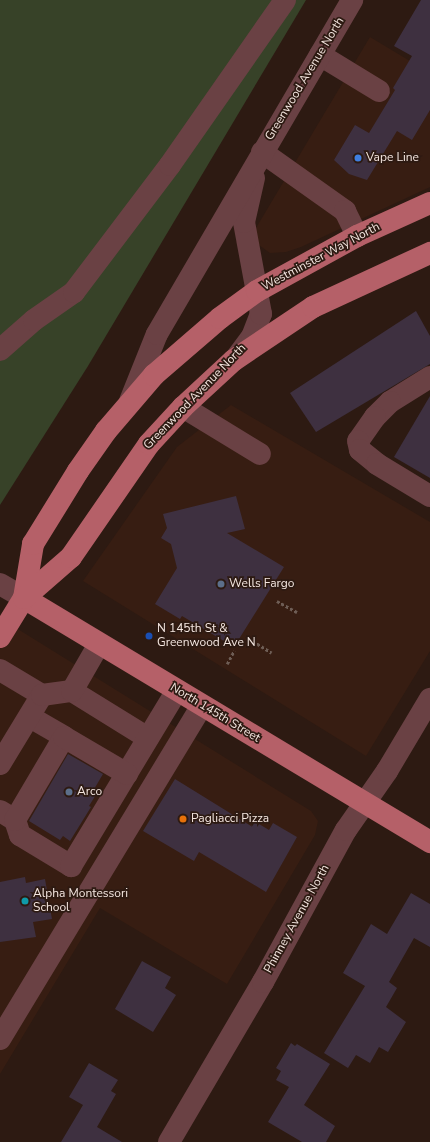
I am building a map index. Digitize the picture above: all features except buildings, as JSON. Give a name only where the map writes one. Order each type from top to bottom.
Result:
[{"type":"main road","name":"Westminster Way North","points":[[130,402],[185,346],[257,291],[357,236],[430,203]]},
{"type":"main road","points":[[234,360],[313,307],[430,253]]},
{"type":"main road","name":"Greenwood Avenue North","points":[[0,637],[24,598],[71,557],[132,465],[183,407],[234,360]]},
{"type":"main road","name":"Greenwood Avenue North","points":[[24,598],[33,544],[78,471],[130,402]]},
{"type":"main road","name":"North 145th Street","points":[[24,598],[430,842]]},
{"type":"street","points":[[0,350],[34,320],[74,292],[170,165],[285,0]]},
{"type":"street","name":"Greenwood Avenue North","points":[[130,402],[158,334],[352,0]]},
{"type":"street","points":[[320,55],[379,91]]},
{"type":"street","points":[[261,155],[344,211],[357,236]]},
{"type":"street","name":"Greenwood Avenue North","points":[[234,360],[258,327],[261,314],[244,222],[261,155]]},
{"type":"street","points":[[430,377],[390,402],[375,417],[358,441],[360,450],[377,464],[430,496]]},
{"type":"street","points":[[183,407],[260,454]]},
{"type":"street","name":"North 145th Street","points":[[0,584],[24,598]]},
{"type":"street","points":[[72,691],[99,644]]},
{"type":"street","points":[[0,670],[42,695],[72,691],[148,738]]},
{"type":"street","points":[[64,737],[7,816],[20,835],[71,866],[177,690]]},
{"type":"street","points":[[0,764],[42,695]]},
{"type":"street","name":"Phinney Avenue North","points":[[170,1142],[363,802],[387,771],[430,699]]},
{"type":"street","points":[[0,1039],[202,706]]},
{"type":"street","points":[[30,717],[126,774]]},
{"type":"path","points":[[277,601],[297,612]]},
{"type":"path","points":[[253,641],[272,653]]},
{"type":"path","points":[[227,664],[234,651]]},
{"type":"shaded area","points":[[370,37],[430,73],[430,187],[301,247],[286,252],[270,253],[259,245],[253,233]]},
{"type":"shaded area","points":[[231,405],[430,522],[430,651],[366,756],[83,581],[177,447]]},
{"type":"shaded area","points":[[0,618],[311,811],[318,821],[315,835],[227,984],[100,908],[0,1074]]},
{"type":"green space","points":[[0,0],[306,0],[88,366],[0,505]]},
{"type":"place","name":"Vape Line","points":[[358,158]]},
{"type":"place","name":"Wells Fargo","points":[[221,584]]},
{"type":"place","name":"N 145th St & Greenwood Ave N","points":[[149,636]]},
{"type":"place","name":"Arco","points":[[69,792]]},
{"type":"place","name":"Pagliacci Pizza","points":[[183,819]]},
{"type":"place","name":"Alpha Montessori School","points":[[25,901]]}]
